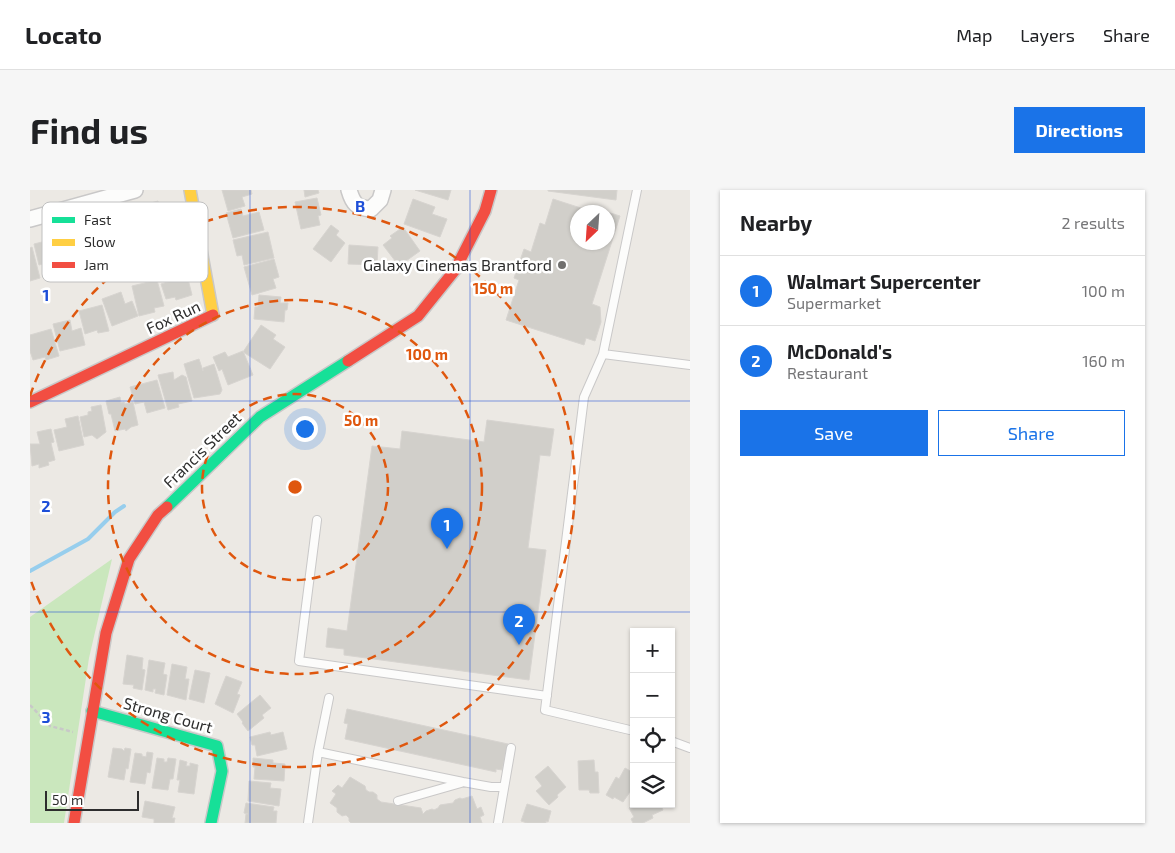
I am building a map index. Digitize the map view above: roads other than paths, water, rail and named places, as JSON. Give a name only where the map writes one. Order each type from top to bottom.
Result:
[{"type":"street","points":[[92,202],[135,190]]},
{"type":"street","points":[[349,190],[352,202],[360,208],[371,209],[380,200],[383,190]]},
{"type":"street","name":"Francis Street","points":[[74,823],[106,633],[129,559],[158,515],[260,417],[418,316],[455,270],[485,211],[491,190]]},
{"type":"street","name":"Fox Run","points":[[30,402],[213,316],[207,282]]},
{"type":"street","name":"Strong Court","points":[[92,711],[217,746],[222,771],[211,823]]},
{"type":"lane","points":[[630,730],[545,710],[584,397],[603,354],[637,190]]},
{"type":"lane","points":[[603,354],[690,365]]},
{"type":"lane","points":[[317,520],[299,661],[547,696]]},
{"type":"lane","points":[[308,823],[318,752],[329,698]]},
{"type":"lane","points":[[675,742],[690,748]]},
{"type":"lane","points":[[498,823],[511,748]]},
{"type":"lane","points":[[318,752],[463,782],[503,787]]},
{"type":"lane","points":[[398,800],[463,782]]},
{"type":"waterway","points":[[30,571],[88,539],[115,512],[124,506]]},
{"type":"place","name":"Galaxy Cinemas Brantford","points":[[562,265]]},
{"type":"place","name":"Walmart Supercenter","points":[[447,549]]},
{"type":"place","name":"McDonald's","points":[[519,645]]}]
